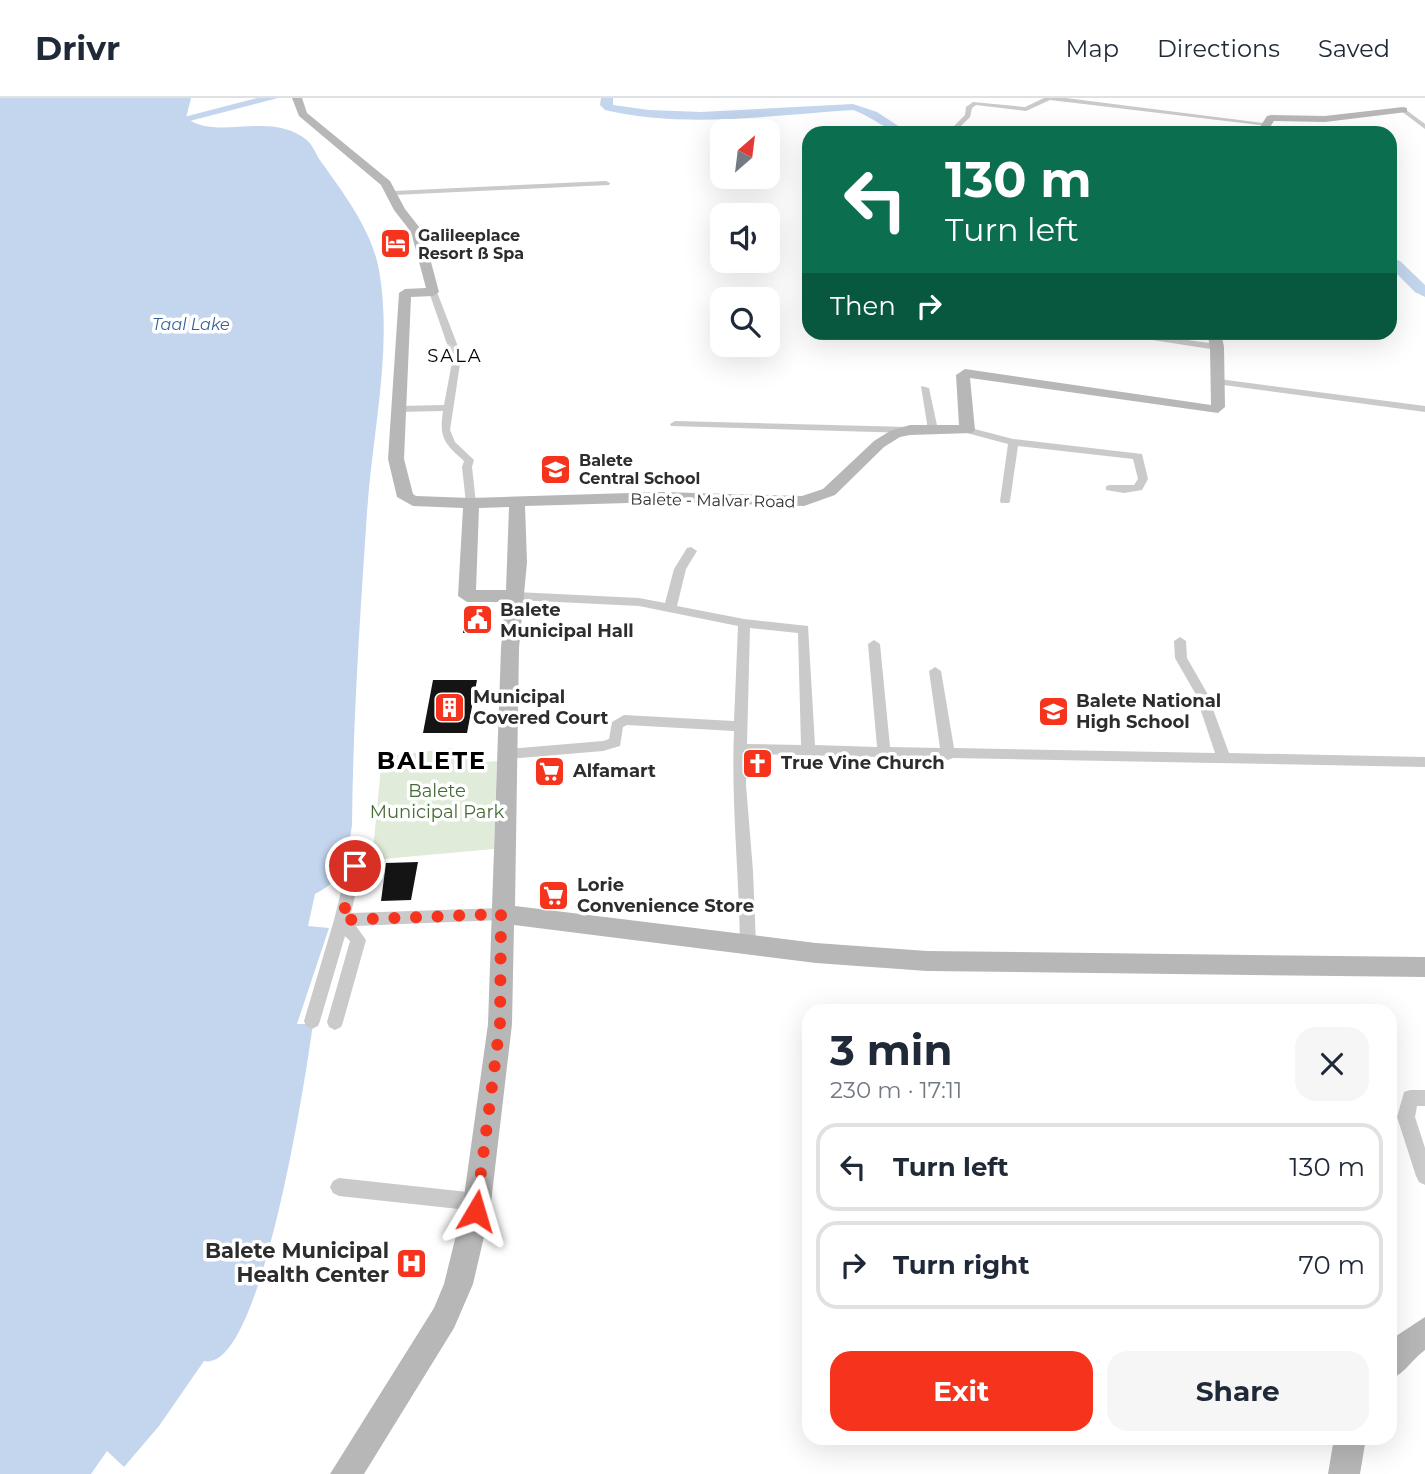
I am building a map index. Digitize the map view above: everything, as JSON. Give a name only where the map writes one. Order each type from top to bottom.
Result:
[{"type":"main road","points":[[1382,98],[1403,110]]},
{"type":"main road","points":[[297,100],[303,114],[376,173],[394,193],[400,210],[417,232],[433,292],[405,293],[398,409]]},
{"type":"main road","points":[[1266,126],[1269,118],[1275,117],[1325,119],[1403,110]]},
{"type":"main road","points":[[967,430],[965,373],[1074,387],[1213,410],[1218,407],[1216,340]]},
{"type":"main road","name":"Balete - Malvar Road","points":[[398,409],[396,459],[405,496],[425,503],[662,497],[804,501],[829,492],[879,444],[895,433],[910,430],[967,430]]},
{"type":"main road","points":[[346,1474],[444,1318],[458,1284],[477,1202],[500,1024],[501,914],[510,648],[516,596],[517,502]]},
{"type":"main road","points":[[471,503],[467,596],[516,596]]},
{"type":"main road","points":[[501,914],[841,955],[927,961],[1425,967]]},
{"type":"main road","points":[[1397,1355],[1425,1332]]},
{"type":"main road","points":[[1344,1474],[1349,1445]]},
{"type":"street","points":[[957,126],[968,116],[969,107],[976,101],[1026,109],[1050,98],[1251,126]]},
{"type":"street","points":[[1403,110],[1425,127]]},
{"type":"street","points":[[394,193],[606,183]]},
{"type":"street","points":[[433,292],[452,344]]},
{"type":"street","points":[[455,364],[457,370],[445,430],[450,443],[469,460],[467,476],[471,503]]},
{"type":"street","points":[[1219,383],[1425,409]]},
{"type":"street","points":[[924,388],[933,430]]},
{"type":"street","points":[[398,409],[449,408]]},
{"type":"street","points":[[675,424],[910,430]]},
{"type":"street","points":[[967,430],[1013,442],[1138,456],[1143,479],[1138,488],[1110,488]]},
{"type":"street","points":[[1005,501],[1013,442]]},
{"type":"street","points":[[670,608],[680,569],[691,551]]},
{"type":"street","points":[[516,596],[558,596],[639,603],[744,623],[804,629],[808,751]]},
{"type":"street","points":[[744,623],[739,785],[746,870],[748,944]]},
{"type":"street","points":[[1180,641],[1181,658],[1201,693],[1224,759]]},
{"type":"street","points":[[874,644],[884,754]]},
{"type":"street","points":[[935,671],[948,755]]},
{"type":"street","points":[[508,754],[603,746],[615,742],[617,725],[624,720],[740,726]]},
{"type":"street","points":[[739,749],[884,754],[1425,762]]},
{"type":"street","points":[[312,1021],[343,915],[360,844]]},
{"type":"street","points":[[343,915],[501,914]]},
{"type":"street","points":[[335,1022],[358,940],[343,915]]},
{"type":"street","points":[[1425,1098],[1409,1098],[1406,1117],[1420,1143],[1425,1176]]},
{"type":"street","points":[[339,1187],[477,1202]]},
{"type":"green space","name":"Balete Municipal Park","points":[[452,748],[475,763],[497,761],[494,849],[372,860],[382,757]]},
{"type":"water","name":"Taal Lake","points":[[0,98],[191,98],[186,118],[199,125],[278,127],[293,132],[310,143],[364,227],[379,270],[383,300],[383,361],[370,483],[359,630],[352,825],[349,845],[345,846],[338,875],[330,885],[315,894],[308,926],[329,928],[297,1024],[313,1024],[302,1097],[278,1214],[245,1320],[225,1352],[204,1361],[159,1426],[124,1467],[107,1451],[91,1474],[0,1474]]},
{"type":"building","name":"Balete Municipal Hall","points":[[491,608],[490,632],[463,633],[465,609]]},
{"type":"building","name":"Municipal Covered Court","points":[[433,680],[477,680],[467,733],[423,733]]},
{"type":"building","points":[[418,862],[411,900],[381,901],[386,863]]},
{"type":"waterway","points":[[186,118],[272,98]]},
{"type":"waterway","points":[[607,98],[606,105],[609,108],[649,114],[701,116],[853,107],[873,114],[892,126]]},
{"type":"waterway","points":[[1397,266],[1425,292]]},
{"type":"tunnel","points":[[452,344],[455,364]]},
{"type":"place","name":"Galileeplace Resort ß Spa","points":[[395,244]]},
{"type":"place","name":"Balete Central School","points":[[556,469]]},
{"type":"place","name":"Balete Municipal Hall","points":[[477,620]]},
{"type":"place","name":"Municipal Covered Court","points":[[450,707]]},
{"type":"place","name":"Balete National High School","points":[[1053,711]]},
{"type":"place","name":"True Vine Church","points":[[758,763]]},
{"type":"place","name":"Alfamart","points":[[550,771]]},
{"type":"place","name":"Lorie Convenience Store","points":[[554,895]]},
{"type":"place","name":"Balete Municipal Health Center","points":[[412,1263]]},
{"type":"district","name":"SALA","points":[[455,356]]},
{"type":"district","name":"BALETE","points":[[432,761]]},
{"type":"route","points":[[355,866],[342,920],[501,914],[500,1024],[476,1211]]}]
